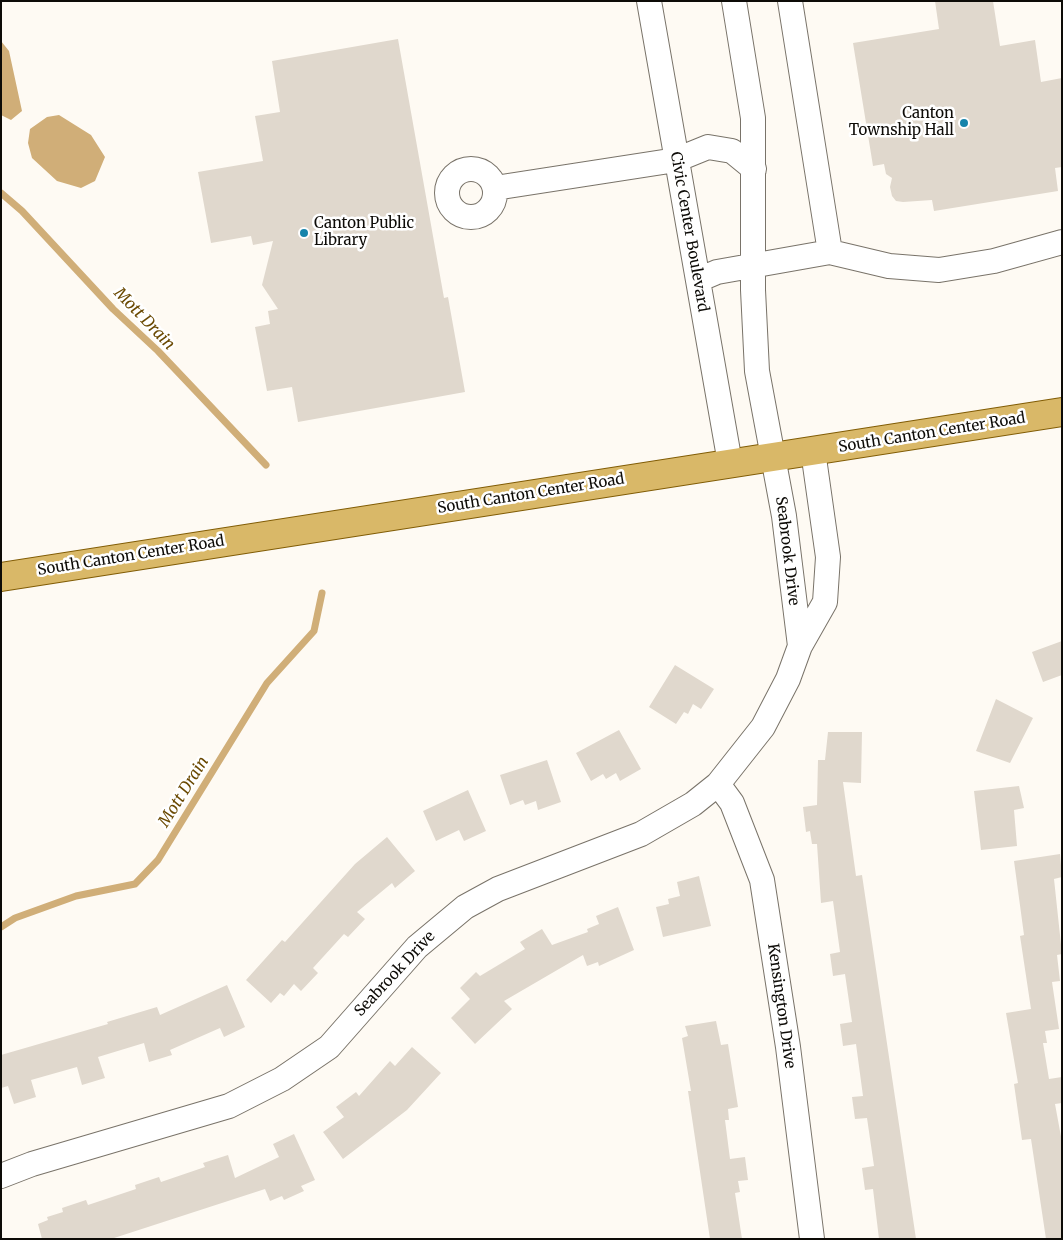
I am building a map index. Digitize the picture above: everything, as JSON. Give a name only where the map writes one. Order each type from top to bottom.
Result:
[{"type":"main road","name":"South Canton Center Road","points":[[1,577],[1062,412]]},
{"type":"street","name":"Civic Center Boulevard","points":[[650,1],[676,160],[730,463]]},
{"type":"street","points":[[734,1],[753,118],[757,371],[773,457]]},
{"type":"street","points":[[790,1],[830,252]]},
{"type":"street","points":[[495,188],[676,160],[708,147],[732,151],[754,169]]},
{"type":"street","points":[[698,280],[717,272],[830,252],[889,266],[939,270],[994,261],[1062,242]]},
{"type":"street","name":"Seabrook Drive","points":[[1,1176],[32,1164],[229,1106],[282,1079],[329,1047],[417,947],[464,907],[506,885],[641,834],[693,804],[718,784],[764,727],[788,679],[800,646],[825,602],[828,556],[813,451]]},
{"type":"street","name":"Seabrook Drive","points":[[773,457],[789,552],[793,602],[800,646]]},
{"type":"street","name":"Kensington Drive","points":[[718,784],[732,803],[762,880],[788,1047],[812,1239]]},
{"type":"shaded area","points":[[1,41],[9,51],[22,111],[11,120],[1,115]]},
{"type":"shaded area","points":[[59,115],[91,135],[105,157],[95,181],[81,188],[57,181],[32,158],[28,143],[30,129],[47,117]]},
{"type":"building","name":"Canton Township Hall","points":[[935,1],[993,1],[1000,46],[1035,40],[1041,82],[1062,78],[1062,167],[1055,168],[1058,191],[934,211],[932,200],[903,202],[896,201],[892,196],[890,187],[892,178],[886,174],[884,164],[873,166],[853,43],[939,29]]},
{"type":"building","name":"Canton Public Library","points":[[398,39],[444,298],[448,297],[465,392],[298,422],[292,387],[267,391],[255,327],[270,324],[268,311],[278,309],[262,285],[273,241],[253,245],[251,236],[211,243],[198,172],[263,161],[255,116],[280,112],[272,61]]},
{"type":"building","points":[[1062,641],[1062,675],[1043,682],[1032,652]]},
{"type":"building","points":[[675,665],[714,689],[701,709],[693,704],[688,714],[684,712],[676,724],[649,707]]},
{"type":"building","points":[[996,699],[1033,718],[1010,763],[976,751]]},
{"type":"building","points":[[619,730],[641,769],[620,781],[616,773],[606,779],[603,774],[591,781],[576,753]]},
{"type":"building","points":[[828,732],[862,732],[861,783],[843,782],[856,876],[862,875],[916,1239],[879,1239],[873,1189],[865,1190],[862,1168],[874,1166],[867,1118],[855,1119],[852,1097],[863,1096],[856,1044],[843,1046],[840,1024],[852,1022],[845,974],[833,976],[830,954],[840,952],[833,901],[821,903],[817,844],[812,844],[810,831],[806,832],[803,807],[817,805],[818,760],[825,760]]},
{"type":"building","points":[[547,760],[561,802],[538,810],[536,801],[525,805],[523,800],[510,805],[500,775]]},
{"type":"building","points":[[1019,786],[1024,808],[1014,810],[1017,846],[981,850],[974,791]]},
{"type":"building","points":[[468,790],[486,831],[464,841],[459,830],[436,841],[423,811]]},
{"type":"building","points":[[387,837],[415,871],[395,888],[392,883],[357,912],[365,919],[348,937],[344,934],[313,968],[318,973],[301,991],[294,984],[284,996],[280,993],[271,1003],[246,980],[282,940],[285,942],[355,864]]},
{"type":"building","points":[[1060,854],[1062,877],[1054,879],[1062,954],[1057,955],[1060,981],[1052,982],[1059,1029],[1045,1031],[1047,1043],[1043,1043],[1049,1079],[1062,1077],[1062,1103],[1055,1104],[1062,1142],[1062,1239],[1046,1239],[1031,1139],[1022,1140],[1014,1084],[1018,1083],[1006,1013],[1031,1009],[1020,936],[1024,935],[1014,861]]},
{"type":"building","points":[[699,876],[711,926],[663,937],[656,907],[669,904],[668,899],[680,896],[677,882]]},
{"type":"building","points":[[618,907],[634,950],[599,966],[598,962],[587,966],[583,955],[504,1001],[512,1009],[475,1044],[451,1018],[470,999],[460,988],[476,972],[480,976],[525,949],[520,942],[542,929],[552,945],[588,932],[587,929],[599,924],[596,916]]},
{"type":"building","points":[[227,985],[245,1027],[224,1037],[220,1028],[170,1050],[172,1055],[149,1062],[144,1043],[98,1057],[105,1078],[82,1085],[77,1067],[31,1080],[36,1097],[14,1104],[8,1086],[1,1088],[1,1055],[108,1024],[107,1022],[157,1007],[160,1015]]},
{"type":"building","points":[[716,1021],[721,1045],[728,1044],[738,1107],[728,1109],[729,1120],[725,1120],[730,1159],[745,1157],[748,1180],[738,1181],[740,1192],[735,1193],[742,1239],[710,1239],[688,1091],[691,1091],[682,1038],[688,1036],[685,1026]]},
{"type":"building","points":[[412,1047],[441,1073],[407,1110],[343,1159],[323,1132],[344,1117],[336,1107],[356,1092],[359,1096],[390,1061],[395,1066]]},
{"type":"building","points":[[294,1134],[315,1180],[301,1186],[304,1191],[284,1200],[282,1196],[270,1201],[265,1189],[111,1239],[42,1239],[38,1224],[48,1220],[47,1217],[63,1212],[62,1208],[86,1200],[88,1205],[136,1189],[135,1185],[159,1177],[161,1182],[205,1167],[203,1163],[228,1155],[235,1178],[279,1157],[273,1144]]},
{"type":"waterway","name":"Mott Drain","points":[[1,193],[22,211],[113,309],[158,351],[266,465]]},
{"type":"waterway","name":"Mott Drain","points":[[1,927],[15,918],[76,896],[135,884],[158,860],[267,683],[314,631],[322,593]]},
{"type":"place","name":"Canton Township Hall","points":[[964,123]]},
{"type":"place","name":"Canton Public Library","points":[[304,233]]}]
